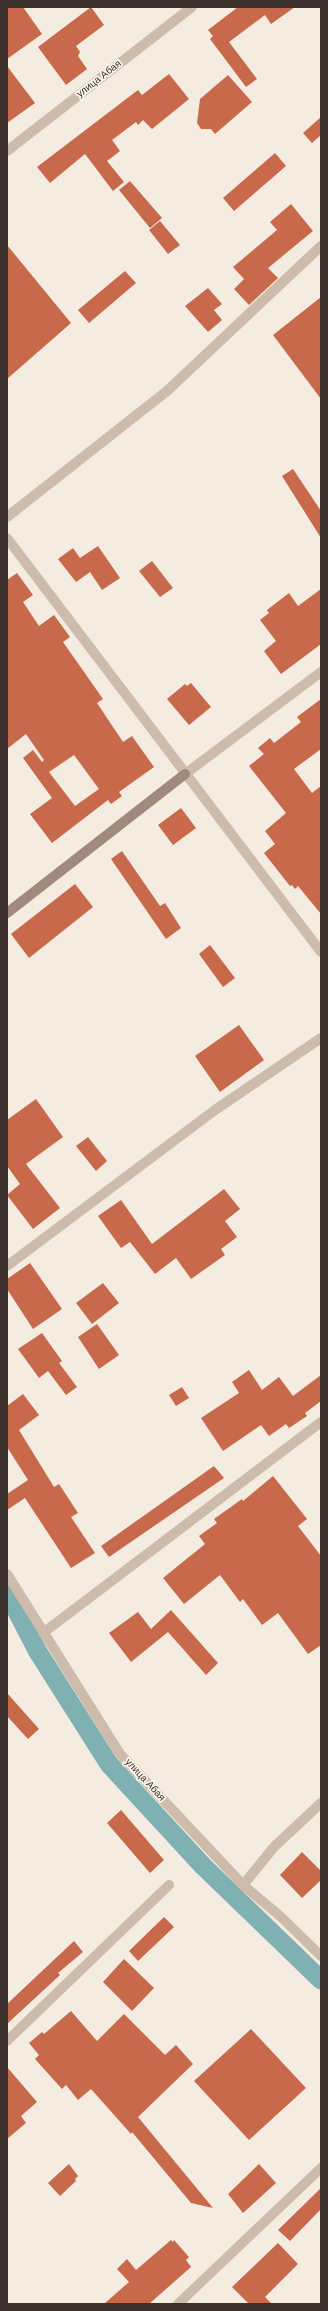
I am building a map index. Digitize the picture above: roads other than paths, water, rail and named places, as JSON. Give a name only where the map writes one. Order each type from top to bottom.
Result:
[{"type":"main road","points":[[7,913],[185,774]]},
{"type":"street","name":"улица Абая","points":[[7,151],[192,7]]},
{"type":"street","points":[[7,517],[167,391],[321,246]]},
{"type":"street","points":[[7,538],[321,952]]},
{"type":"street","points":[[185,774],[321,672]]},
{"type":"street","points":[[7,1266],[215,1110],[321,1038]]},
{"type":"street","points":[[43,1633],[321,1422]]},
{"type":"street","name":"улица Абая","points":[[7,1574],[120,1754],[244,1884],[280,1916],[321,1956]]},
{"type":"street","points":[[244,1884],[274,1847],[321,1803]]},
{"type":"street","points":[[7,2041],[169,1885]]},
{"type":"street","points":[[178,2304],[321,2168]]},
{"type":"waterway","points":[[7,1592],[38,1652],[109,1764],[203,1866],[321,1980]]}]
